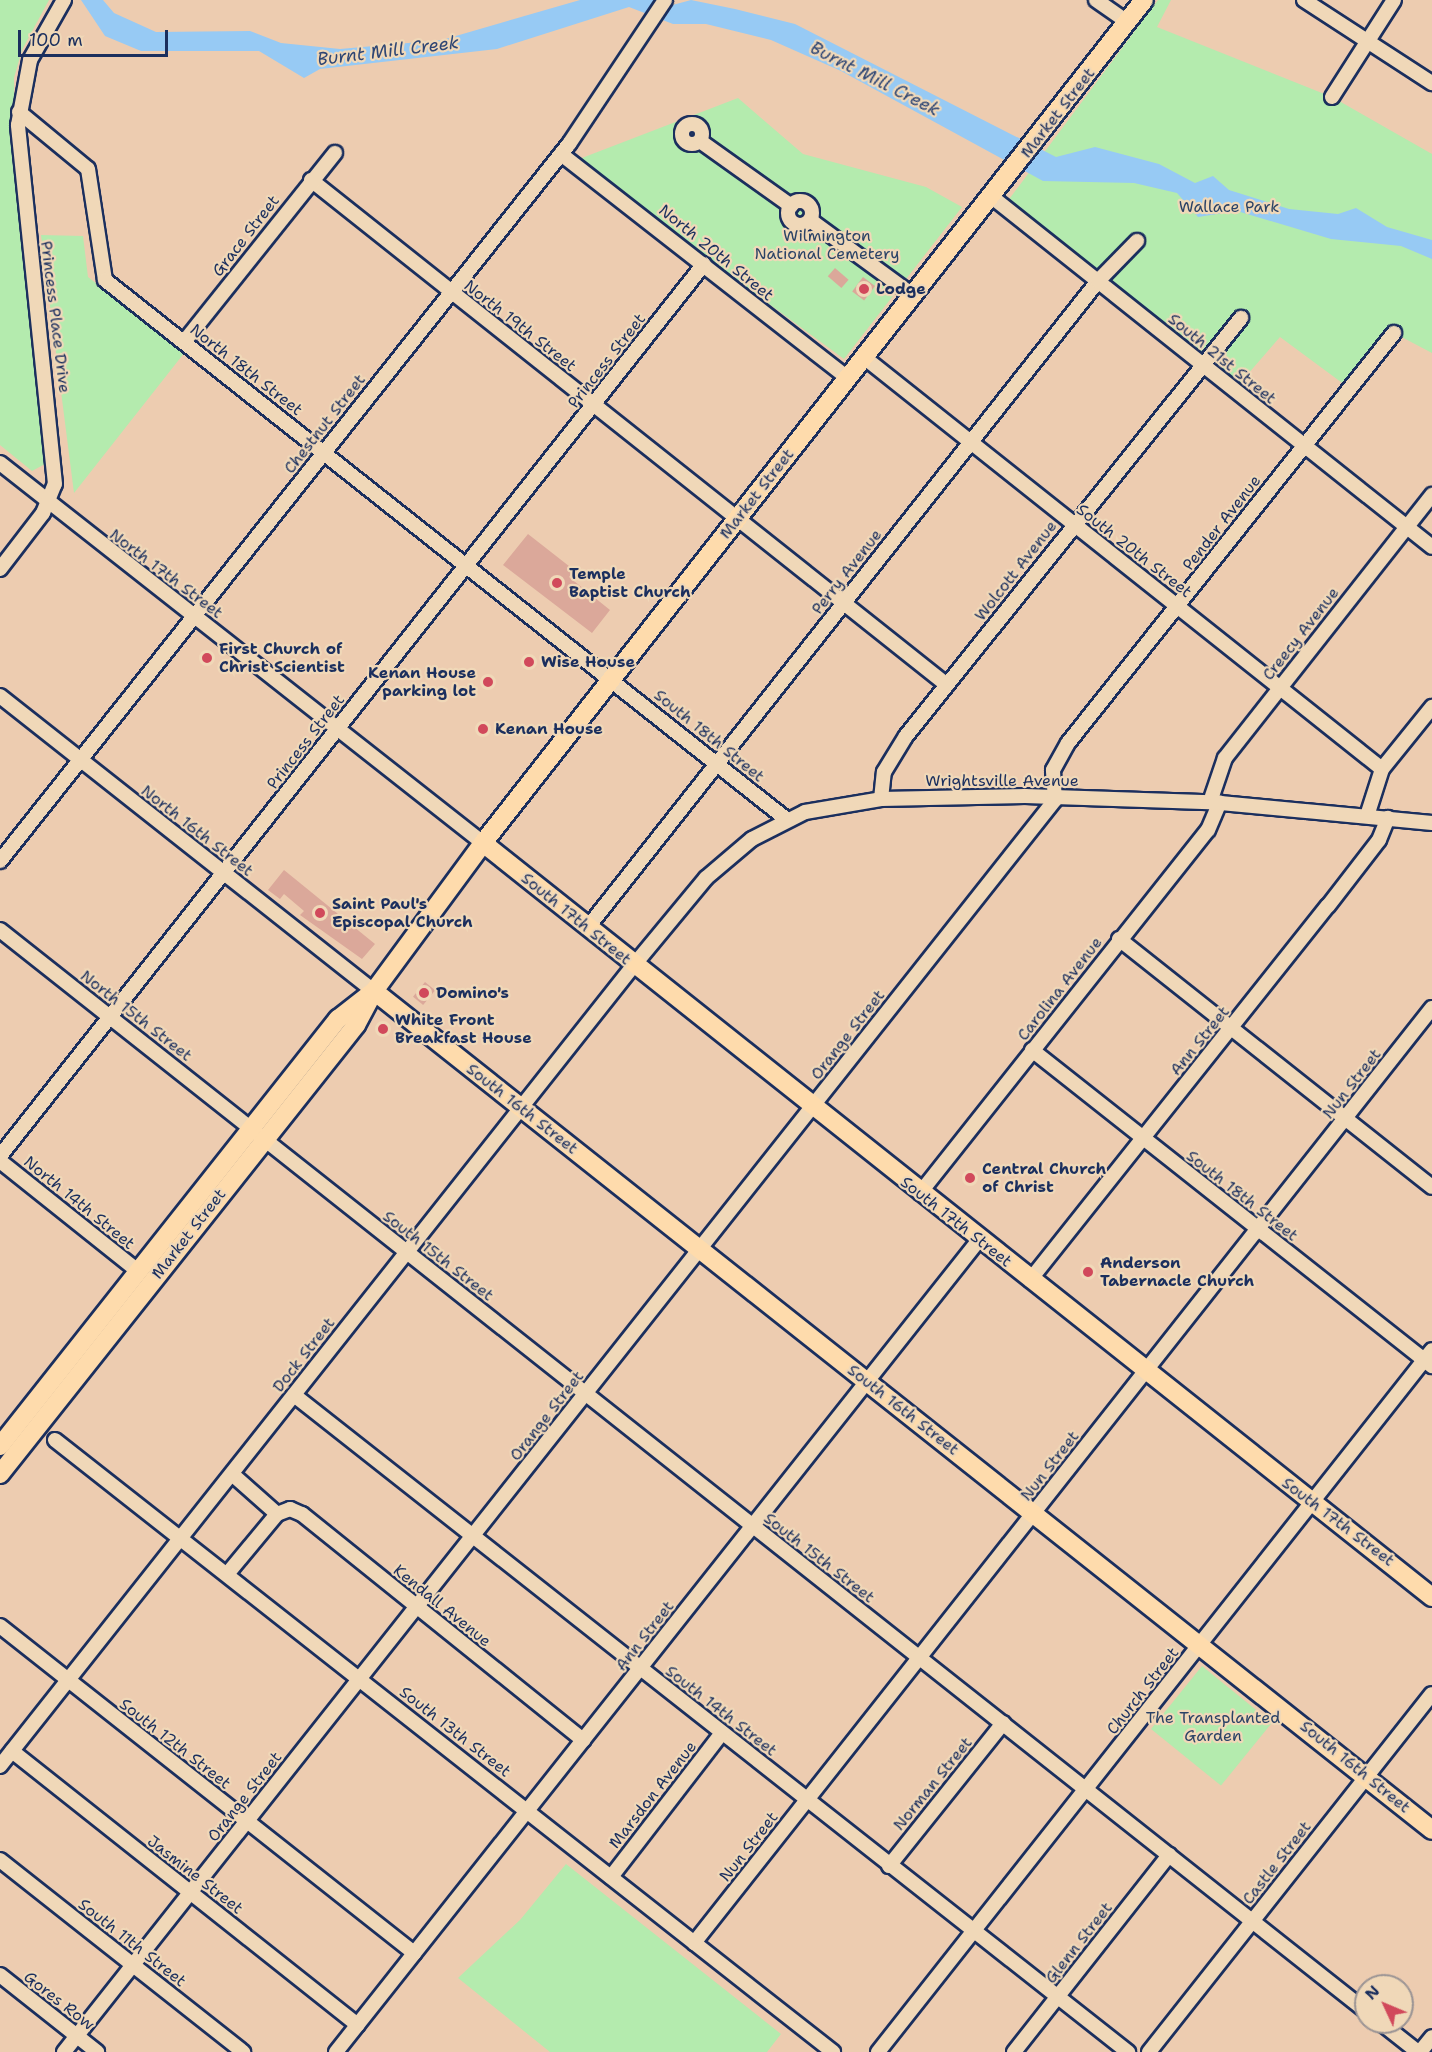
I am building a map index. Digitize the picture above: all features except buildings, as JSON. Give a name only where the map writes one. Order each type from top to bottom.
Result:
[{"type":"main road","name":"Market Street","points":[[0,1474],[258,1133],[338,1019],[374,991],[483,843],[611,678],[849,380],[1143,0]]},
{"type":"main road","name":"South 17th Street","points":[[483,843],[812,1108],[1432,1597]]},
{"type":"main road","name":"South 16th Street","points":[[374,991],[1432,1830]]},
{"type":"main road","name":"Market Street","points":[[0,1446],[138,1271],[258,1133]]},
{"type":"street","name":"Princess Place Drive","points":[[50,503],[54,459],[19,112],[30,60],[64,0]]},
{"type":"street","name":"Chestnut Street","points":[[0,861],[561,154],[665,0]]},
{"type":"street","points":[[1096,0],[1128,22]]},
{"type":"street","points":[[1304,0],[1432,83]]},
{"type":"street","points":[[1332,97],[1394,0]]},
{"type":"street","name":"North 18th Street","points":[[19,112],[88,169],[105,280],[611,678]]},
{"type":"street","points":[[700,141],[791,206],[793,222],[810,220],[914,296]]},
{"type":"street","name":"Grace Street","points":[[184,342],[311,180],[335,153]]},
{"type":"street","name":"North 20th Street","points":[[561,154],[849,380]]},
{"type":"street","name":"North 19th Street","points":[[311,180],[947,685]]},
{"type":"street","name":"South 21st Street","points":[[992,197],[1432,547]]},
{"type":"street","name":"Perry Avenue","points":[[588,927],[1098,281],[1137,241]]},
{"type":"street","name":"Princess Street","points":[[0,1156],[704,264]]},
{"type":"street","name":"Wolcott Avenue","points":[[881,799],[891,757],[1074,524],[1241,318]]},
{"type":"street","name":"Pender Avenue","points":[[1055,800],[1052,778],[1059,758],[1394,333]]},
{"type":"street","name":"South 20th Street","points":[[865,358],[1382,769]]},
{"type":"street","name":"North 17th Street","points":[[0,463],[483,843]]},
{"type":"street","name":"Creecy Avenue","points":[[1215,802],[1225,758],[1432,495]]},
{"type":"street","points":[[0,569],[50,503]]},
{"type":"street","name":"South 18th Street","points":[[611,678],[786,819]]},
{"type":"street","name":"North 16th Street","points":[[0,696],[374,991]]},
{"type":"street","points":[[1367,816],[1382,769],[1432,707]]},
{"type":"street","name":"Wrightsville Avenue","points":[[634,964],[706,878],[740,847],[786,819],[823,807],[881,799],[1215,802],[1432,823]]},
{"type":"street","name":"Orange Street","points":[[64,2052],[1055,800]]},
{"type":"street","name":"Carolina Avenue","points":[[920,1193],[1119,939],[1208,830],[1215,802]]},
{"type":"street","name":"Ann Street","points":[[1030,1280],[1379,840],[1388,818]]},
{"type":"street","name":"North 15th Street","points":[[0,930],[258,1133]]},
{"type":"street","points":[[1119,939],[1432,1187]]},
{"type":"street","name":"Dock Street","points":[[0,1766],[634,964]]},
{"type":"street","name":"Nun Street","points":[[694,1943],[1432,1008]]},
{"type":"street","name":"South 18th Street","points":[[1032,1050],[1259,1230],[1429,1359]]},
{"type":"street","name":"South 15th Street","points":[[258,1133],[752,1527],[1354,2002]]},
{"type":"street","name":"North 14th Street","points":[[0,1161],[138,1271]]},
{"type":"street","name":"Ann Street","points":[[336,2052],[979,1240]]},
{"type":"street","name":"Church Street","points":[[878,2052],[1312,1503],[1429,1359]]},
{"type":"street","name":"South 14th Street","points":[[294,1395],[1128,2052]]},
{"type":"street","name":"South 13th Street","points":[[55,1440],[228,1573],[832,2052]]},
{"type":"street","points":[[228,1573],[277,1514],[232,1474]]},
{"type":"street","name":"Kendall Avenue","points":[[277,1514],[290,1509],[302,1514],[583,1740]]},
{"type":"street","name":"South 12th Street","points":[[0,1626],[414,1953]]},
{"type":"street","name":"Castle Street","points":[[1149,2052],[1432,1694]]},
{"type":"street","name":"Norman Street","points":[[889,1866],[1003,1723]]},
{"type":"street","name":"Marsdon Avenue","points":[[611,1877],[722,1733]]},
{"type":"street","name":"Jasmine Street","points":[[12,1751],[358,2025]]},
{"type":"street","name":"Glenn Street","points":[[1014,2052],[1169,1855]]},
{"type":"street","name":"South 11th Street","points":[[0,1860],[243,2052]]},
{"type":"street","name":"Gores Row","points":[[0,1975],[97,2052]]},
{"type":"street","points":[[1396,2034],[1419,2052],[1432,2037]]},
{"type":"green space","points":[[0,0],[49,0],[22,50],[14,78],[15,173],[46,452],[45,464],[32,471],[0,445]]},
{"type":"green space","name":"Wallace Park","points":[[1158,0],[1171,0],[1157,27],[1332,97],[1432,154],[1432,353],[1394,333],[1349,388],[1280,337],[1234,390],[1004,206]]},
{"type":"green space","name":"Wilmington National Cemetery","points":[[738,98],[803,154],[926,187],[962,207],[844,359],[574,161]]},
{"type":"green space","points":[[41,235],[83,236],[88,277],[185,352],[74,493]]},
{"type":"green space","name":"The Transplanted Garden","points":[[1202,1666],[1272,1723],[1221,1786],[1151,1729]]},
{"type":"green space","points":[[566,1864],[781,2034],[767,2052],[550,2052],[458,1978],[520,1920]]},
{"type":"water","name":"Burnt Mill Creek","points":[[81,0],[103,0],[114,13],[156,32],[250,31],[281,43],[340,49],[442,40],[580,0],[655,0],[669,6],[691,0],[795,24],[1056,157],[1095,147],[1159,164],[1195,183],[1213,176],[1229,190],[1289,209],[1338,214],[1356,208],[1387,227],[1432,240],[1432,259],[1401,246],[1331,239],[1237,211],[1198,217],[1177,193],[1134,183],[1043,181],[841,71],[771,40],[706,24],[673,24],[629,7],[497,49],[320,69],[304,78],[259,51],[141,51],[105,36]]},
{"type":"place","name":"Lodge","points":[[864,289]]},
{"type":"place","name":"Temple Baptist Church","points":[[557,583]]},
{"type":"place","name":"First Church of Christ Scientist","points":[[207,658]]},
{"type":"place","name":"Wise House","points":[[529,662]]},
{"type":"place","name":"Kenan House parking lot","points":[[488,682]]},
{"type":"place","name":"Kenan House","points":[[483,729]]},
{"type":"place","name":"Saint Paul's Episcopal Church","points":[[320,913]]},
{"type":"place","name":"Domino's","points":[[424,993]]},
{"type":"place","name":"White Front Breakfast House","points":[[383,1029]]},
{"type":"place","name":"Central Church of Christ","points":[[970,1178]]},
{"type":"place","name":"Anderson Tabernacle Church","points":[[1088,1272]]}]
